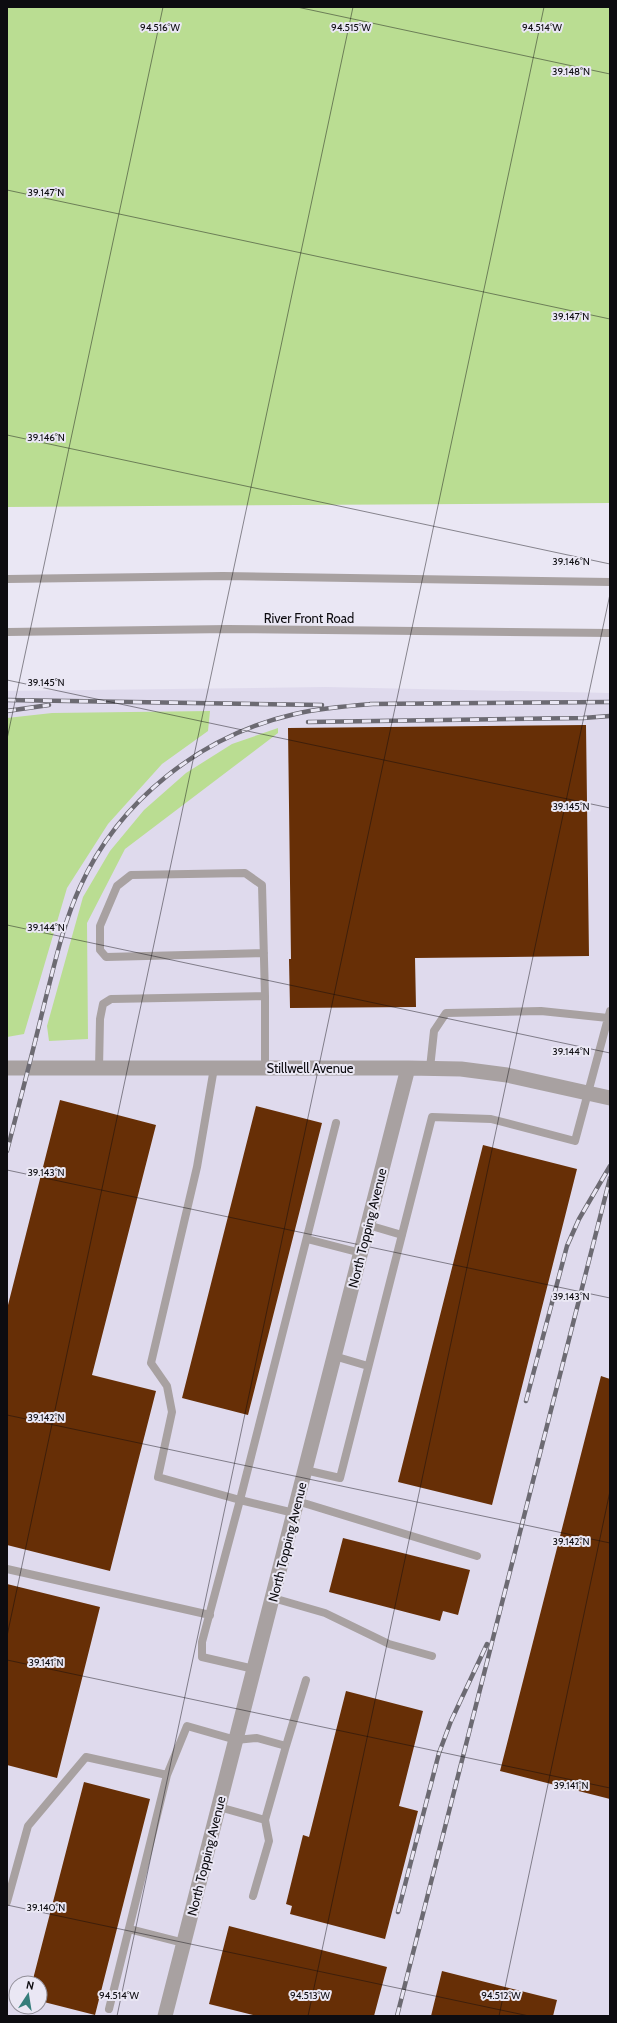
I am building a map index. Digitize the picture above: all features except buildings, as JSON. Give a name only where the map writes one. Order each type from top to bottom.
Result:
[{"type":"street","name":"Stillwell Avenue","points":[[7,1068],[461,1069],[507,1075],[610,1098]]},
{"type":"street","name":"North Topping Avenue","points":[[168,2015],[184,1943],[408,1068]]},
{"type":"lane","points":[[7,578],[223,576],[610,582]]},
{"type":"lane","name":"River Front Road","points":[[7,632],[236,629],[610,633]]},
{"type":"lane","points":[[264,953],[106,957],[100,950],[100,926],[117,886],[131,875],[245,873],[262,885],[264,953],[265,996],[265,1068]]},
{"type":"lane","points":[[99,1069],[100,1020],[103,1004],[111,999],[265,996]]},
{"type":"lane","points":[[305,1470],[340,1478],[432,1117],[491,1119],[575,1141],[609,1014],[541,1011],[446,1013],[434,1032],[430,1068]]},
{"type":"lane","points":[[214,1068],[197,1167],[152,1363],[167,1386],[172,1412],[158,1477],[240,1500],[296,1507],[350,1518],[477,1556]]},
{"type":"lane","points":[[254,1669],[202,1658],[202,1642],[240,1500],[336,1123]]},
{"type":"lane","points":[[368,1225],[402,1235]]},
{"type":"lane","points":[[307,1239],[361,1253]]},
{"type":"lane","points":[[334,1356],[368,1366]]},
{"type":"lane","points":[[7,1569],[210,1615]]},
{"type":"lane","points":[[272,1598],[325,1612],[389,1644],[432,1656]]},
{"type":"lane","points":[[253,1896],[269,1841],[265,1820],[306,1680]]},
{"type":"lane","points":[[109,2009],[167,1775],[187,1726],[236,1740],[257,1738],[286,1746]]},
{"type":"lane","points":[[7,1902],[28,1826],[86,1757],[167,1775]]},
{"type":"lane","points":[[219,1808],[265,1820]]},
{"type":"lane","points":[[129,1929],[184,1943]]},
{"type":"shaded area","points":[[326,687],[610,693],[610,2016],[7,2016],[7,691]]},
{"type":"green space","points":[[7,7],[610,7],[610,503],[7,507]]},
{"type":"green space","points":[[210,711],[208,731],[162,764],[108,824],[67,888],[24,1034],[7,1037],[7,718],[52,713]]},
{"type":"green space","points":[[278,728],[278,733],[125,849],[87,923],[88,1039],[49,1041],[47,1026],[83,897],[110,851],[144,810],[186,773],[232,744]]},
{"type":"railway","points":[[7,700],[322,705]]},
{"type":"railway","points":[[370,704],[610,702]]},
{"type":"railway","points":[[7,1151],[64,929],[80,887],[97,855],[117,826],[141,800],[167,776],[196,755],[228,738],[261,724],[295,714],[344,706],[374,704]]},
{"type":"railway","points":[[7,711],[49,705]]},
{"type":"railway","points":[[308,722],[583,718],[610,716]]},
{"type":"railway","points":[[526,1401],[567,1246],[579,1219],[610,1166]]},
{"type":"railway","points":[[397,2016],[610,1178]]},
{"type":"railway","points":[[398,1912],[439,1753],[451,1721],[487,1644]]}]
